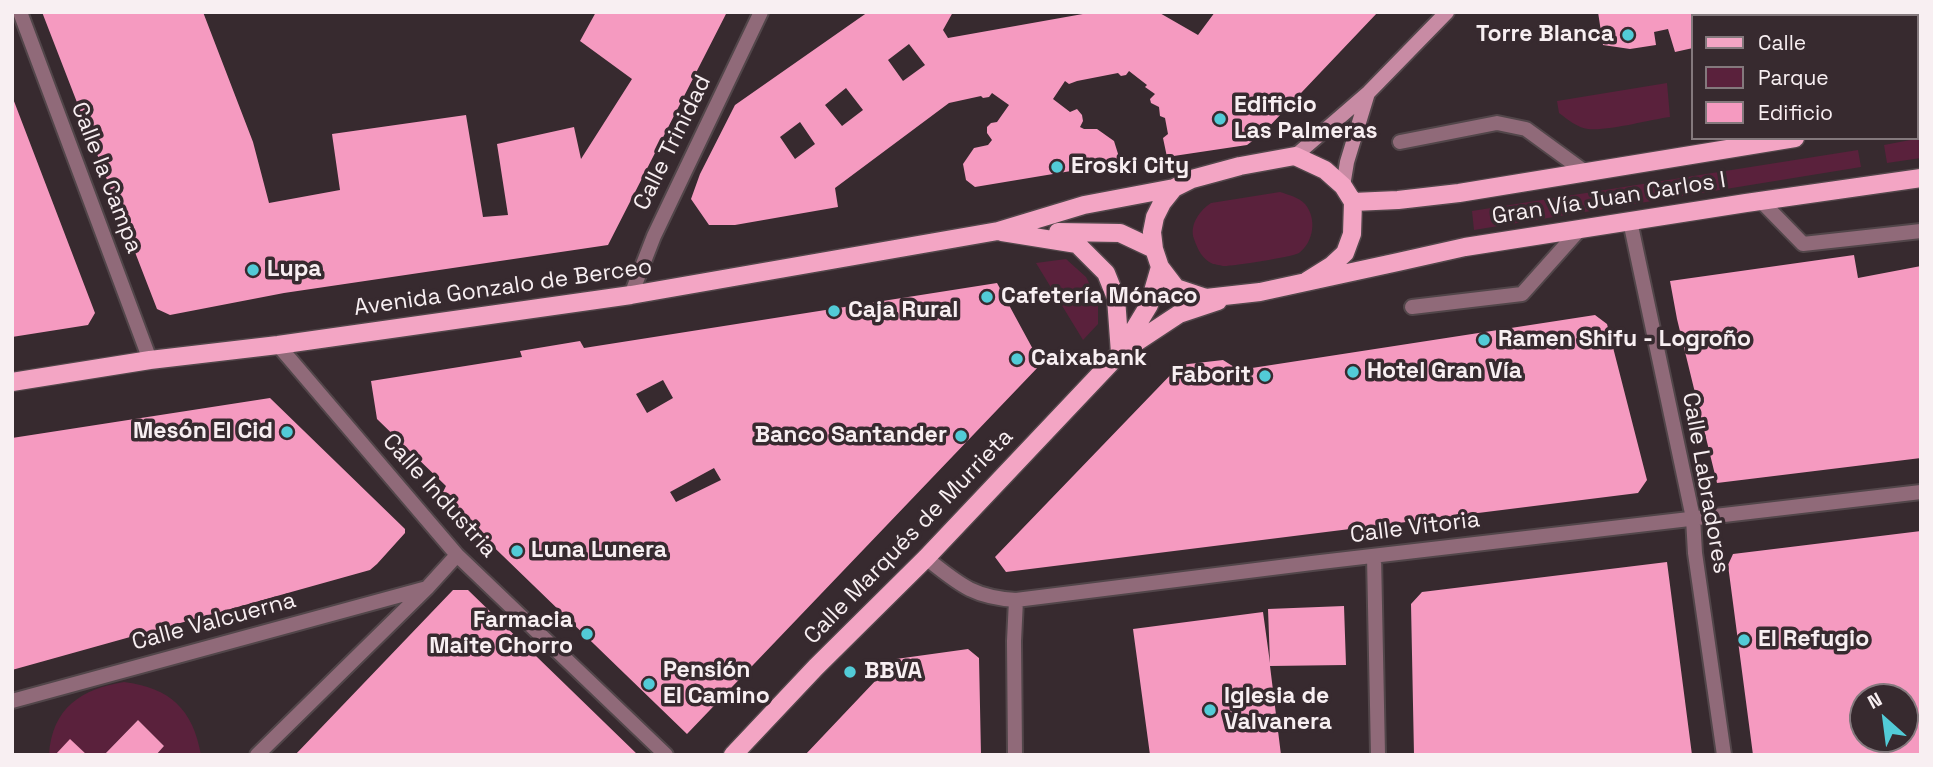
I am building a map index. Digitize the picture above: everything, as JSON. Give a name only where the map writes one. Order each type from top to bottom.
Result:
[{"type":"main road","points":[[1295,156],[1325,170],[1343,186],[1353,202],[1352,234],[1345,253],[1331,266],[1307,281],[1260,292],[1206,298],[1176,288],[1160,267],[1152,232],[1161,203],[1174,188],[1192,179],[1240,166],[1295,156],[1369,92],[1447,12]]},
{"type":"main road","points":[[1343,186],[1347,162],[1369,92]]},
{"type":"main road","name":"Gran Vía Juan Carlos I","points":[[1353,202],[1459,193],[1784,140]]},
{"type":"main road","name":"Gran Vía Juan Carlos I","points":[[1307,281],[1465,247],[1921,178]]},
{"type":"main road","name":"Avenida Gonzalo de Berceo","points":[[12,382],[150,360],[278,345],[631,295],[998,231],[1084,205],[1174,188]]},
{"type":"main road","name":"Avenida Gonzalo de Berceo","points":[[998,231],[1120,233],[1154,249]]},
{"type":"main road","name":"Avenida Gonzalo de Berceo","points":[[998,231],[1077,244],[1106,273],[1116,299],[1121,353]]},
{"type":"main road","name":"Calle Marqués de Murrieta","points":[[1121,353],[1149,305],[1160,267]]},
{"type":"main road","name":"Calle Marqués de Murrieta","points":[[733,755],[1121,353],[1179,314],[1236,295]]},
{"type":"street","name":"Calle la Campa","points":[[20,12],[150,360]]},
{"type":"street","name":"Calle Trinidad","points":[[631,295],[654,236],[761,12]]},
{"type":"street","points":[[1400,142],[1497,123],[1526,128],[1585,172]]},
{"type":"street","points":[[1722,151],[1735,140]]},
{"type":"street","points":[[1760,201],[1803,244],[1921,231]]},
{"type":"street","name":"Calle Labradores","points":[[1630,221],[1693,518],[1695,553],[1724,755]]},
{"type":"street","points":[[1412,307],[1522,293],[1580,229]]},
{"type":"street","name":"Calle Industria","points":[[278,345],[457,555],[666,755]]},
{"type":"street","name":"Calle Vitoria","points":[[926,558],[965,588],[994,599],[1016,600],[1921,492]]},
{"type":"street","points":[[257,755],[427,588],[457,555]]},
{"type":"street","points":[[1374,556],[1378,755]]},
{"type":"street","name":"Calle Valcuerna","points":[[12,701],[427,588]]},
{"type":"street","points":[[1015,755],[1016,600]]},
{"type":"green space","points":[[1667,83],[1670,117],[1617,127],[1588,129],[1559,113],[1557,101]]},
{"type":"green space","points":[[1919,138],[1921,158],[1887,163],[1884,145]]},
{"type":"green space","points":[[1858,150],[1861,167],[1474,230],[1472,211]]},
{"type":"green space","points":[[1280,192],[1305,204],[1311,216],[1311,236],[1299,253],[1224,266],[1213,264],[1203,257],[1194,239],[1193,228],[1196,218],[1207,206],[1211,203]]},
{"type":"green space","points":[[1066,259],[1086,277],[1098,301],[1098,324],[1083,340],[1036,263]]},
{"type":"green space","points":[[124,682],[154,689],[177,704],[192,725],[201,755],[156,755],[164,746],[138,720],[104,755],[87,755],[70,740],[55,755],[49,755],[56,725],[72,704],[95,690]]},
{"type":"building","points":[[42,12],[203,12],[253,142],[269,203],[340,190],[332,134],[466,115],[483,217],[508,215],[497,144],[574,127],[581,159],[632,79],[580,41],[596,12],[727,12],[608,245],[284,293],[170,315],[157,309]]},
{"type":"building","name":"Edificio Las Palmeras","points":[[868,12],[953,12],[943,30],[948,38],[1094,12],[1158,12],[1198,35],[1215,12],[1378,12],[1263,133],[1247,145],[1167,157],[1163,138],[1168,134],[1165,118],[1160,116],[1159,107],[1151,103],[1150,99],[1155,94],[1129,71],[1121,76],[1118,73],[1069,84],[1065,81],[1053,99],[1070,112],[1077,109],[1083,121],[1080,127],[1097,129],[1114,141],[1119,157],[1113,164],[975,187],[966,180],[963,164],[974,148],[988,145],[992,140],[987,133],[987,127],[997,122],[1009,105],[992,93],[989,97],[981,96],[949,103],[835,188],[838,207],[735,225],[709,225],[691,199],[700,174],[735,105]],"holes":[[[909,44],[925,65],[903,81],[888,60]],[[846,88],[863,110],[842,126],[825,105]],[[800,122],[815,144],[795,159],[780,137]]]},
{"type":"building","name":"Torre Blanca","points":[[1598,12],[1921,12],[1921,38],[1919,14],[1692,14],[1692,48],[1675,52],[1668,29],[1654,32],[1656,45],[1630,49],[1603,45]]},
{"type":"building","points":[[12,96],[95,313],[88,325],[12,337]]},
{"type":"building","points":[[1854,255],[1858,278],[1921,266],[1921,458],[1717,483],[1670,281]]},
{"type":"building","points":[[997,283],[1041,364],[687,734],[441,496],[446,486],[377,419],[371,381],[522,357],[520,351],[580,341],[584,348]],"holes":[[[663,380],[673,398],[647,413],[636,394]],[[714,468],[721,480],[676,502],[670,492]]]},
{"type":"building","points":[[1595,315],[1607,324],[1647,480],[1638,493],[1006,572],[995,557],[1180,365],[1223,360],[1239,370]]},
{"type":"building","points":[[270,398],[405,529],[405,533],[377,564],[370,570],[12,670],[12,438]]},
{"type":"building","points":[[1921,531],[1921,755],[1753,755],[1728,565],[1733,554]]},
{"type":"building","points":[[1667,562],[1692,755],[1414,755],[1411,604],[1422,592]]},
{"type":"building","points":[[453,590],[468,590],[638,755],[295,755]]},
{"type":"building","name":"Iglesia de Valvanera","points":[[1344,606],[1346,665],[1270,666],[1281,755],[1150,755],[1133,629],[1263,612],[1270,663],[1268,609]]},
{"type":"building","points":[[968,649],[979,658],[981,755],[805,755],[896,659]]},
{"type":"building","points":[[138,720],[164,746],[156,755],[104,755]]},
{"type":"building","points":[[70,739],[87,755],[55,755]]},
{"type":"place","name":"Torre Blanca","points":[[1628,35]]},
{"type":"place","name":"Edificio Las Palmeras","points":[[1220,119]]},
{"type":"place","name":"Eroski City","points":[[1057,167]]},
{"type":"place","name":"Lupa","points":[[253,270]]},
{"type":"place","name":"Cafetería Mónaco","points":[[987,297]]},
{"type":"place","name":"Caja Rural","points":[[834,311]]},
{"type":"place","name":"Ramen Shifu - Logroño","points":[[1484,340]]},
{"type":"place","name":"Caixabank","points":[[1017,359]]},
{"type":"place","name":"Hotel Gran Vía","points":[[1353,372]]},
{"type":"place","name":"Faborit","points":[[1265,376]]},
{"type":"place","name":"Mesón El Cid","points":[[287,432]]},
{"type":"place","name":"Banco Santander","points":[[961,436]]},
{"type":"place","name":"Luna Lunera","points":[[517,551]]},
{"type":"place","name":"Farmacia Maite Chorro","points":[[587,634]]},
{"type":"place","name":"El Refugio","points":[[1744,640]]},
{"type":"place","name":"BBVA","points":[[850,672]]},
{"type":"place","name":"Pensión El Camino","points":[[649,684]]},
{"type":"place","name":"Iglesia de Valvanera","points":[[1210,710]]}]
